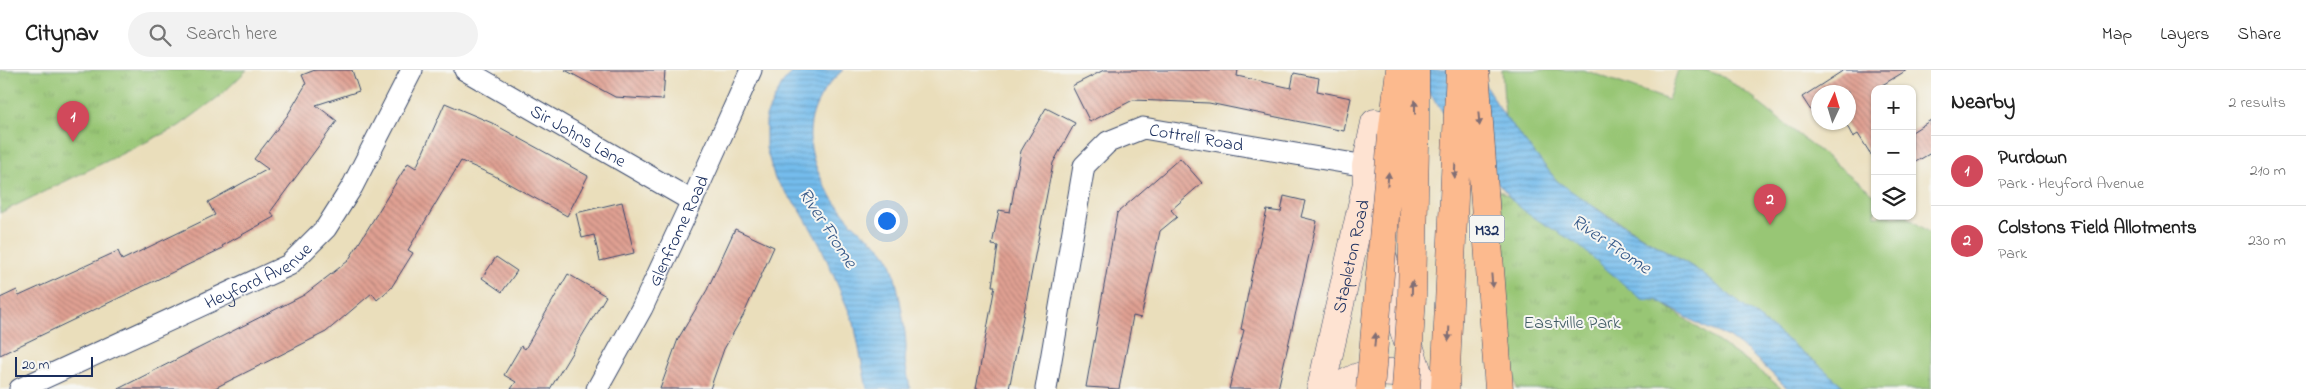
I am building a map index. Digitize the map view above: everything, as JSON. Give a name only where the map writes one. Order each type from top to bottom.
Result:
[{"type":"highway","points":[[1370,389],[1400,70]]},
{"type":"highway","points":[[1415,70],[1412,297],[1417,385]]},
{"type":"highway","name":"M32","points":[[1445,389],[1460,70]]},
{"type":"highway","name":"M32","points":[[1475,70],[1499,389]]},
{"type":"main road","name":"Stapleton Road","points":[[1321,389],[1367,175],[1375,123]]},
{"type":"main road","points":[[1367,175],[1389,285],[1417,385]]},
{"type":"main road","points":[[1337,389],[1350,380],[1364,374],[1393,372],[1417,385]]},
{"type":"street","name":"Heyford Avenue","points":[[20,389],[289,265],[326,228],[352,187],[412,70]]},
{"type":"street","name":"Sir Johns Lane","points":[[465,70],[692,201]]},
{"type":"street","name":"Glenfrome Road","points":[[597,389],[642,308],[751,70]]},
{"type":"street","name":"Cottrell Road","points":[[1046,389],[1084,166],[1108,142],[1143,128],[1367,175]]},
{"type":"green space","points":[[0,70],[247,70],[221,95],[179,126],[0,213]]},
{"type":"green space","points":[[1502,70],[1584,70],[1668,100],[1678,70],[1705,70],[1722,76],[1757,100],[1871,192],[1871,220],[1912,220],[1931,234],[1931,389],[1846,389],[1819,365],[1696,269],[1575,195],[1557,181],[1505,117]]},
{"type":"green space","name":"Eastville Park","points":[[1499,190],[1759,370],[1782,389],[1516,389],[1502,305]]},
{"type":"water","name":"River Frome","points":[[794,70],[843,70],[826,89],[815,108],[810,127],[811,146],[816,166],[837,204],[857,228],[883,250],[890,261],[903,316],[906,339],[905,362],[910,389],[867,389],[854,323],[820,244],[800,210],[775,179],[766,148],[766,116],[782,84]]},
{"type":"water","name":"River Frome","points":[[1408,70],[1476,70],[1505,117],[1557,181],[1604,214],[1696,269],[1819,365],[1846,389],[1788,389],[1748,351],[1729,337],[1702,326],[1657,300],[1644,300],[1635,294],[1576,243],[1528,214],[1515,203],[1464,142],[1428,91]]},
{"type":"building","points":[[315,70],[352,70],[359,91],[316,105],[337,121],[271,211],[274,217],[222,246],[223,248],[0,355],[0,298],[17,290],[19,296],[118,251],[122,260],[215,215],[208,202],[268,169],[254,159],[287,116],[306,84],[302,75]]},
{"type":"building","points":[[565,70],[665,70],[663,100],[615,97]]},
{"type":"building","points":[[1104,70],[1238,70],[1237,76],[1291,88],[1294,73],[1319,78],[1317,91],[1351,98],[1344,131],[1209,103],[1133,100],[1090,122],[1072,86]]},
{"type":"building","points":[[1844,70],[1907,70],[1882,85],[1871,85],[1871,155],[1858,134],[1853,137],[1849,130],[1856,130],[1856,85],[1821,85]]},
{"type":"building","points":[[1811,91],[1811,111],[1802,97]]},
{"type":"building","points":[[445,103],[492,123],[588,176],[567,216],[493,175],[461,161],[408,250],[413,253],[391,288],[377,300],[372,293],[326,332],[213,389],[118,389],[304,295],[348,261],[408,163],[416,168]]},
{"type":"building","points":[[1046,108],[1075,123],[1053,163],[1009,389],[976,389],[995,286],[992,286],[998,246],[992,245],[999,210],[1010,212],[1021,151]]},
{"type":"building","points":[[1931,120],[1931,153],[1916,162],[1916,130]]},
{"type":"building","points":[[1180,158],[1202,183],[1171,210],[1177,217],[1160,231],[1141,318],[1133,316],[1119,389],[1086,387],[1117,213]]},
{"type":"building","points":[[1284,196],[1305,201],[1301,217],[1317,221],[1278,389],[1229,389],[1244,330],[1241,329],[1267,210],[1281,212]]},
{"type":"building","points":[[622,202],[634,253],[600,261],[594,235],[582,238],[576,213]]},
{"type":"building","points":[[735,229],[774,247],[743,316],[724,349],[710,389],[660,389],[678,339],[707,290]]},
{"type":"building","points":[[496,257],[517,271],[502,292],[482,278]]},
{"type":"building","points":[[568,274],[606,296],[550,389],[511,389],[516,382],[504,375],[521,346],[525,349]]},
{"type":"place","name":"Purdown","points":[[73,142]]},
{"type":"place","name":"Colstons Field Allotments","points":[[1770,225]]}]
